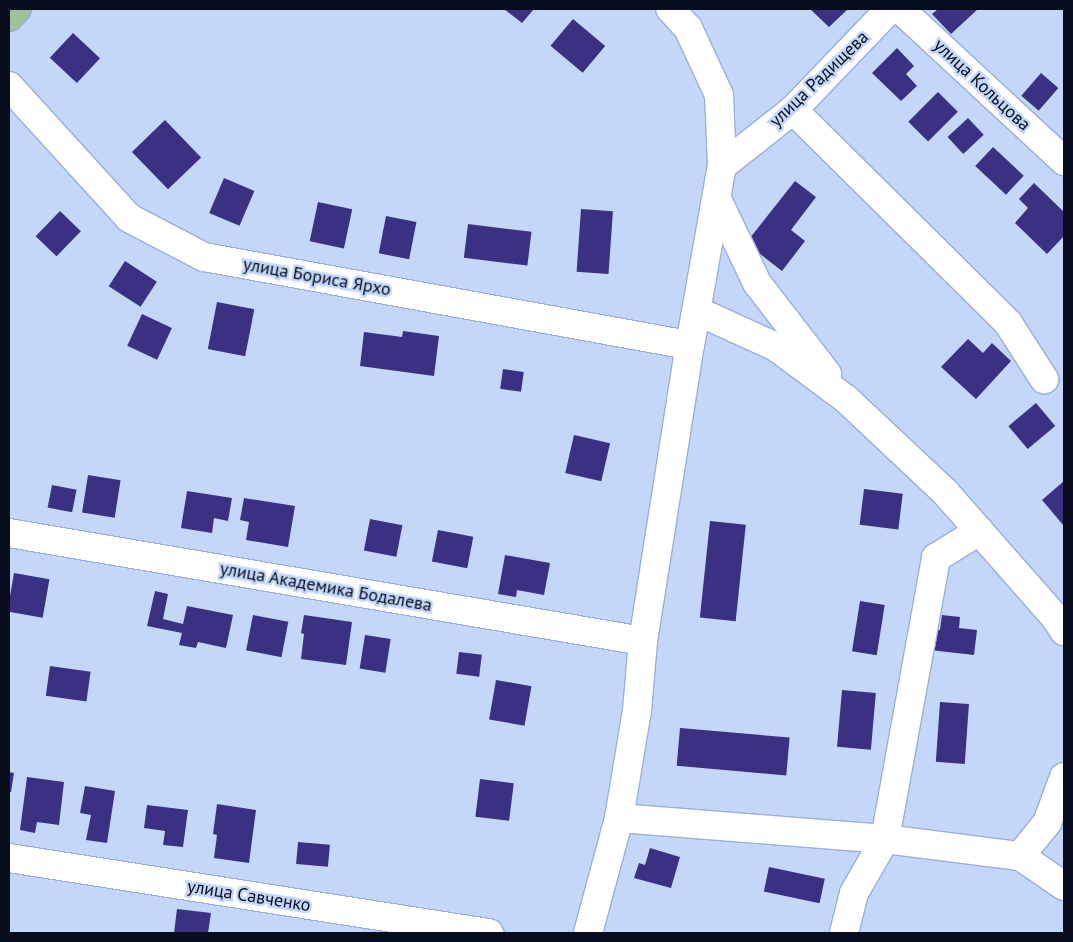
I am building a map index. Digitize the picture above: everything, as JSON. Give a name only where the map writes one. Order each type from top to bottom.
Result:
[{"type":"main road","points":[[9,17],[17,9]]},
{"type":"street","points":[[588,933],[619,818],[637,711],[643,642],[690,344],[722,166],[719,96],[688,28],[670,9]]},
{"type":"street","name":"улица Радищева","points":[[722,166],[793,110],[890,9]]},
{"type":"street","name":"улица Кольцова","points":[[900,9],[1064,161]]},
{"type":"street","name":"улица Бориса Ярхо","points":[[9,86],[130,218],[204,257],[690,344]]},
{"type":"street","points":[[793,110],[1008,323],[1044,379]]},
{"type":"street","points":[[717,198],[757,283],[846,400]]},
{"type":"street","points":[[697,311],[776,347],[846,400],[945,492],[1055,617],[1064,631]]},
{"type":"street","points":[[844,933],[854,893],[885,839],[936,558],[979,531]]},
{"type":"street","name":"улица Академика Бодалева","points":[[9,533],[643,642]]},
{"type":"street","points":[[1020,856],[1047,823],[1064,777]]},
{"type":"street","points":[[619,818],[885,839],[1020,856],[1064,886]]},
{"type":"street","name":"улица Савченко","points":[[9,858],[489,933]]},
{"type":"building","points":[[504,9],[534,9],[522,23]]},
{"type":"building","points":[[810,9],[848,9],[829,27]]},
{"type":"building","points":[[938,9],[978,9],[951,34],[932,14]]},
{"type":"building","points":[[573,19],[605,46],[583,73],[551,46]]},
{"type":"building","points":[[73,33],[100,58],[77,83],[50,58]]},
{"type":"building","points":[[897,48],[914,66],[906,74],[917,86],[901,101],[872,73]]},
{"type":"building","points":[[1041,73],[1058,88],[1039,111],[1021,96]]},
{"type":"building","points":[[938,92],[958,112],[928,141],[908,122]]},
{"type":"building","points":[[968,118],[984,135],[963,154],[948,137]]},
{"type":"building","points":[[165,120],[201,157],[168,189],[132,152]]},
{"type":"building","points":[[993,147],[1024,176],[1006,195],[975,166]]},
{"type":"building","points":[[224,178],[254,191],[240,226],[209,213]]},
{"type":"building","points":[[795,181],[816,197],[791,230],[805,241],[782,271],[746,243]]},
{"type":"building","points":[[1034,183],[1064,212],[1064,236],[1047,254],[1015,223],[1028,208],[1019,199]]},
{"type":"building","points":[[318,202],[352,209],[344,248],[310,241]]},
{"type":"building","points":[[581,209],[613,211],[609,274],[577,272]]},
{"type":"building","points":[[60,211],[81,231],[57,256],[36,236]]},
{"type":"building","points":[[386,216],[416,222],[409,259],[379,253]]},
{"type":"building","points":[[468,224],[532,232],[527,266],[464,258]]},
{"type":"building","points":[[125,261],[157,282],[141,307],[109,286]]},
{"type":"building","points":[[217,302],[254,309],[245,356],[208,349]]},
{"type":"building","points":[[142,314],[172,328],[157,360],[127,346]]},
{"type":"building","points":[[403,331],[439,336],[434,376],[360,366],[364,332],[402,337]]},
{"type":"building","points":[[968,339],[983,353],[992,343],[1011,361],[976,399],[941,367]]},
{"type":"building","points":[[503,369],[524,372],[521,392],[500,389]]},
{"type":"building","points":[[1036,403],[1055,426],[1028,449],[1008,426]]},
{"type":"building","points":[[574,435],[610,443],[601,481],[565,473]]},
{"type":"building","points":[[88,475],[121,480],[115,518],[82,513]]},
{"type":"building","points":[[1064,481],[1064,526],[1042,500]]},
{"type":"building","points":[[52,485],[77,490],[72,512],[48,508]]},
{"type":"building","points":[[864,489],[903,494],[898,529],[860,525]]},
{"type":"building","points":[[187,491],[232,498],[228,521],[214,518],[212,533],[181,528]]},
{"type":"building","points":[[244,498],[295,506],[288,547],[246,540],[249,522],[240,520]]},
{"type":"building","points":[[370,519],[402,525],[396,557],[364,550]]},
{"type":"building","points":[[710,521],[746,525],[736,621],[700,617]]},
{"type":"building","points":[[438,530],[473,537],[467,568],[432,561]]},
{"type":"building","points":[[505,555],[550,563],[544,595],[517,590],[516,597],[498,594]]},
{"type":"building","points":[[14,573],[49,579],[43,618],[9,612]]},
{"type":"building","points":[[155,591],[168,594],[163,619],[183,624],[187,606],[233,615],[226,648],[198,642],[196,648],[179,645],[182,633],[147,626]]},
{"type":"building","points":[[860,601],[885,605],[877,655],[852,651]]},
{"type":"building","points":[[253,615],[288,622],[281,657],[246,650]]},
{"type":"building","points":[[304,615],[352,622],[346,665],[301,659],[304,634],[301,633]]},
{"type":"building","points":[[942,615],[960,617],[959,628],[977,630],[974,655],[930,650],[932,629],[940,630]]},
{"type":"building","points":[[365,635],[391,639],[385,673],[360,669]]},
{"type":"building","points":[[459,652],[482,655],[479,677],[456,674]]},
{"type":"building","points":[[50,666],[91,672],[86,701],[46,696]]},
{"type":"building","points":[[496,680],[531,686],[525,726],[489,719]]},
{"type":"building","points":[[842,690],[876,693],[871,750],[837,747]]},
{"type":"building","points":[[940,702],[969,704],[965,764],[936,762]]},
{"type":"building","points":[[680,728],[790,738],[786,775],[677,766]]},
{"type":"building","points":[[9,772],[14,773],[11,792],[9,792]]},
{"type":"building","points":[[27,777],[64,782],[59,825],[37,822],[35,833],[20,830]]},
{"type":"building","points":[[480,779],[514,783],[509,821],[475,817]]},
{"type":"building","points":[[85,786],[115,791],[107,843],[86,840],[91,815],[80,813]]},
{"type":"building","points":[[217,804],[256,810],[249,863],[214,858],[217,835],[213,834]]},
{"type":"building","points":[[147,805],[188,810],[183,847],[163,845],[165,831],[144,828]]},
{"type":"building","points":[[298,842],[330,845],[328,867],[296,864]]},
{"type":"building","points":[[650,848],[680,857],[671,888],[634,878],[639,863],[645,865]]},
{"type":"building","points":[[769,867],[825,879],[820,903],[764,891]]},
{"type":"building","points":[[177,909],[211,913],[208,933],[174,933]]}]
